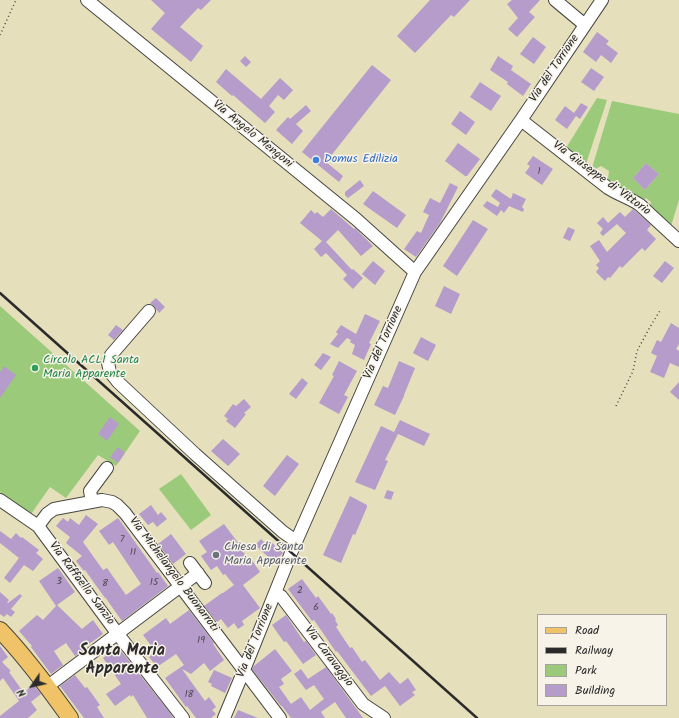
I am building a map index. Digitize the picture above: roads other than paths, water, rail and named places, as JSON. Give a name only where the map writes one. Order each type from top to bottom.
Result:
[{"type":"main road","points":[[0,630],[16,646],[48,686],[70,718]]},
{"type":"street","name":"Via Angelo Mengoni","points":[[87,0],[356,219],[415,272]]},
{"type":"street","points":[[555,0],[585,25]]},
{"type":"street","name":"Via del Torrione","points":[[224,718],[296,541],[415,272],[521,120],[602,0]]},
{"type":"street","name":"Via Giuseppe di Vittorio","points":[[521,120],[608,188],[640,205],[679,241]]},
{"type":"street","points":[[149,311],[111,355],[108,363],[110,372],[129,393],[195,454],[283,532],[296,541]]},
{"type":"street","points":[[92,502],[90,491],[107,468]]},
{"type":"street","name":"Via Raffaello Sanzio","points":[[0,500],[38,526],[117,633],[183,718]]},
{"type":"street","name":"Via Michelangelo Buonarroti","points":[[38,526],[47,514],[54,509],[102,500],[112,502],[121,508],[280,718]]},
{"type":"street","points":[[190,562],[205,583]]},
{"type":"street","points":[[48,686],[180,585],[198,573]]},
{"type":"street","name":"Via Caravaggio","points":[[275,593],[281,596],[363,704],[384,718]]},
{"type":"railway","points":[[0,293],[477,718]]},
{"type":"place","name":"Domus Edilizia","points":[[316,160]]},
{"type":"place","name":"Circolo ACLI Santa Maria Apparente","points":[[35,368]]},
{"type":"place","name":"Chiesa di Santa Maria Apparente","points":[[216,555]]},
{"type":"district","name":"Santa Maria Apparente","points":[[122,661]]}]
